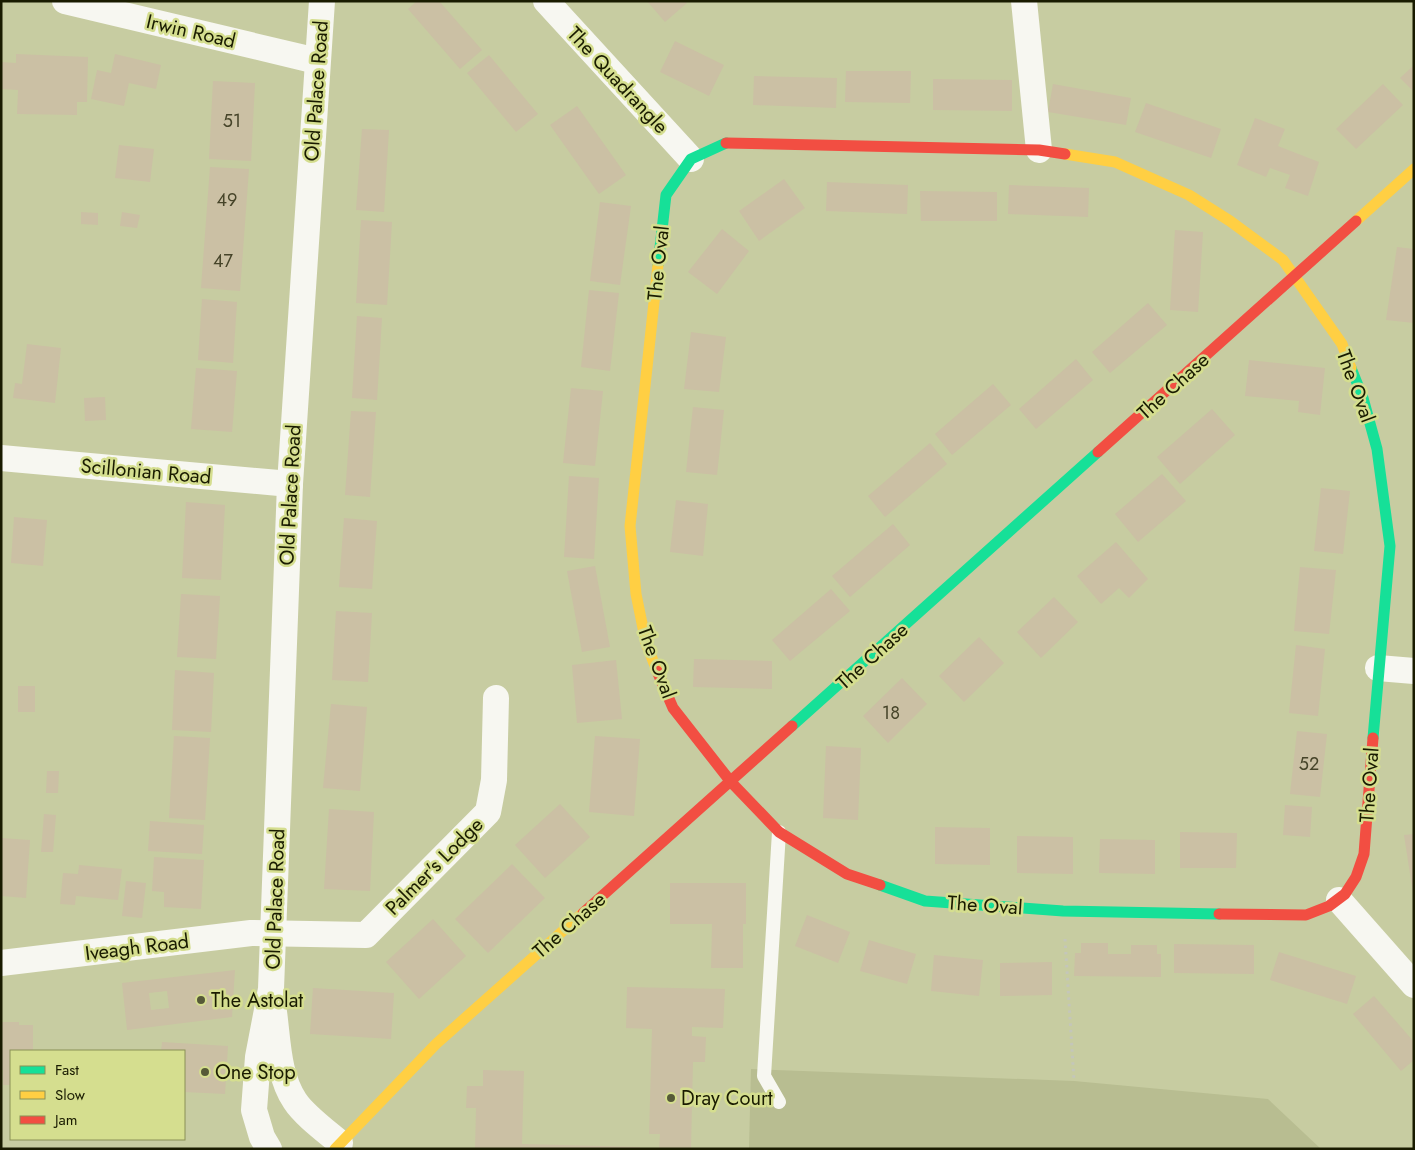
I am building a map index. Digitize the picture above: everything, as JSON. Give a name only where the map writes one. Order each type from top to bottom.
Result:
[{"type":"street","name":"Irwin Road","points":[[65,1],[317,61]]},
{"type":"street","name":"Old Palace Road","points":[[269,1149],[262,1137],[254,1110],[258,1057],[271,989],[290,484],[322,1]]},
{"type":"street","name":"The Quadrangle","points":[[546,1],[691,160]]},
{"type":"street","points":[[1024,1],[1039,150]]},
{"type":"street","name":"The Oval","points":[[726,143],[1039,150],[1115,162],[1189,195],[1230,221],[1283,260],[1342,344],[1363,398],[1377,449],[1390,546],[1378,668],[1364,854],[1357,878],[1339,900],[1322,910],[1306,915],[1063,911],[925,902],[847,874],[779,832],[731,782],[673,708],[659,678],[646,643],[636,594],[630,526],[666,195],[691,160],[726,143]]},
{"type":"street","name":"The Chase","points":[[338,1146],[436,1044],[1414,169]]},
{"type":"street","name":"Scillonian Road","points":[[1,458],[290,484]]},
{"type":"street","points":[[1378,668],[1414,671]]},
{"type":"street","name":"Palmer's Lodge","points":[[274,935],[366,935],[488,812],[494,780],[496,698]]},
{"type":"street","points":[[1339,900],[1414,985]]},
{"type":"street","name":"Iveagh Road","points":[[1,963],[251,934],[274,935]]},
{"type":"street","name":"Old Palace Road","points":[[271,989],[280,1059],[287,1086],[296,1102],[338,1146]]},
{"type":"lane","points":[[779,832],[764,1076],[779,1102]]},
{"type":"path","points":[[1063,911],[1074,1081]]},
{"type":"green space","points":[[751,1069],[1074,1081],[1268,1099],[1321,1149],[749,1149]]},
{"type":"building","points":[[417,1],[439,1],[482,50],[460,69],[408,9]]},
{"type":"building","points":[[647,1],[685,1],[687,3],[665,22]]},
{"type":"building","points":[[675,41],[724,65],[709,96],[660,72]]},
{"type":"building","points":[[16,54],[88,57],[87,102],[77,102],[77,115],[17,114],[18,90],[1,89],[1,62],[16,63]]},
{"type":"building","points":[[115,54],[161,65],[156,89],[129,83],[124,106],[91,99],[97,70],[111,73]]},
{"type":"building","points":[[489,55],[538,114],[516,132],[467,73]]},
{"type":"building","points":[[1414,65],[1414,92],[1400,78]]},
{"type":"building","points":[[846,71],[911,71],[910,103],[845,102]]},
{"type":"building","points":[[754,76],[837,78],[836,108],[753,105]]},
{"type":"building","points":[[933,79],[1012,80],[1012,111],[933,110]]},
{"type":"building","points":[[213,81],[255,83],[251,161],[209,159]]},
{"type":"building","points":[[1053,84],[1131,98],[1126,125],[1048,112]]},
{"type":"building","points":[[1383,84],[1403,105],[1356,149],[1336,129]]},
{"type":"building","points":[[1146,103],[1221,129],[1211,158],[1135,132]]},
{"type":"building","points":[[577,106],[626,175],[599,194],[550,125]]},
{"type":"building","points":[[1255,118],[1285,129],[1278,146],[1319,162],[1308,196],[1285,188],[1290,175],[1270,168],[1266,177],[1237,165]]},
{"type":"building","points":[[362,129],[389,130],[384,212],[356,210]]},
{"type":"building","points":[[119,145],[154,149],[150,182],[115,178]]},
{"type":"building","points":[[210,167],[249,169],[240,291],[201,288]]},
{"type":"building","points":[[784,179],[805,208],[759,241],[739,211]]},
{"type":"building","points":[[827,182],[908,185],[907,214],[826,211]]},
{"type":"building","points":[[1009,185],[1089,188],[1088,217],[1008,214]]},
{"type":"building","points":[[920,191],[997,192],[997,221],[921,221]]},
{"type":"building","points":[[600,202],[631,206],[620,285],[590,281]]},
{"type":"building","points":[[81,212],[98,213],[98,225],[81,224]]},
{"type":"building","points":[[122,212],[140,215],[137,228],[120,226]]},
{"type":"building","points":[[361,220],[392,222],[387,305],[356,303]]},
{"type":"building","points":[[722,229],[749,251],[717,294],[688,272]]},
{"type":"building","points":[[1175,230],[1203,232],[1198,312],[1170,310]]},
{"type":"building","points":[[1397,247],[1414,249],[1414,323],[1386,320]]},
{"type":"building","points":[[589,290],[619,293],[610,371],[581,367]]},
{"type":"building","points":[[202,299],[237,302],[233,363],[198,360]]},
{"type":"building","points":[[1148,303],[1167,325],[1110,373],[1092,352]]},
{"type":"building","points":[[357,316],[382,318],[377,400],[352,398]]},
{"type":"building","points":[[691,332],[726,337],[719,392],[684,389]]},
{"type":"building","points":[[27,344],[61,348],[55,403],[13,398],[15,383],[22,384]]},
{"type":"building","points":[[1076,359],[1093,380],[1036,429],[1019,409]]},
{"type":"building","points":[[1249,360],[1325,368],[1320,415],[1298,412],[1299,401],[1245,396]]},
{"type":"building","points":[[196,368],[237,371],[232,432],[191,429]]},
{"type":"building","points":[[993,384],[1011,405],[952,455],[935,434]]},
{"type":"building","points":[[571,388],[603,391],[595,466],[563,463]]},
{"type":"building","points":[[105,397],[106,420],[85,421],[84,398]]},
{"type":"building","points":[[693,407],[724,410],[717,475],[686,472]]},
{"type":"building","points":[[1212,409],[1235,435],[1180,484],[1157,457]]},
{"type":"building","points":[[351,411],[376,412],[370,497],[345,495]]},
{"type":"building","points":[[930,443],[947,464],[885,517],[868,496]]},
{"type":"building","points":[[1162,474],[1186,501],[1138,542],[1115,514]]},
{"type":"building","points":[[569,476],[599,478],[594,559],[564,557]]},
{"type":"building","points":[[1321,488],[1350,491],[1343,554],[1314,551]]},
{"type":"building","points":[[676,500],[708,504],[703,556],[670,552]]},
{"type":"building","points":[[186,502],[225,505],[221,580],[182,578]]},
{"type":"building","points":[[14,517],[47,520],[43,566],[11,563]]},
{"type":"building","points":[[344,518],[377,521],[372,589],[339,587]]},
{"type":"building","points":[[893,524],[910,545],[850,597],[832,576]]},
{"type":"building","points":[[1116,542],[1148,579],[1129,598],[1119,588],[1101,604],[1077,576]]},
{"type":"building","points":[[595,566],[610,647],[582,652],[567,571]]},
{"type":"building","points":[[1300,567],[1336,570],[1329,634],[1294,631]]},
{"type":"building","points":[[831,589],[850,611],[790,661],[772,640]]},
{"type":"building","points":[[181,594],[220,596],[216,659],[177,657]]},
{"type":"building","points":[[1054,597],[1078,622],[1041,658],[1017,632]]},
{"type":"building","points":[[336,611],[372,613],[368,682],[332,680]]},
{"type":"building","points":[[979,637],[1004,663],[964,702],[939,676]]},
{"type":"building","points":[[1296,645],[1325,649],[1318,716],[1289,713]]},
{"type":"building","points":[[694,659],[772,661],[772,689],[693,687]]},
{"type":"building","points":[[616,660],[622,719],[577,723],[572,665]]},
{"type":"building","points":[[175,670],[214,673],[211,732],[172,730]]},
{"type":"building","points":[[902,678],[927,704],[888,743],[863,716]]},
{"type":"building","points":[[18,686],[35,686],[35,712],[18,712]]},
{"type":"building","points":[[331,704],[367,707],[360,791],[323,788]]},
{"type":"building","points":[[1297,731],[1327,734],[1320,797],[1290,794]]},
{"type":"building","points":[[174,736],[210,738],[205,820],[169,818]]},
{"type":"building","points":[[595,736],[640,739],[634,816],[589,812]]},
{"type":"building","points":[[826,746],[861,748],[858,820],[823,818]]},
{"type":"building","points":[[47,771],[59,771],[58,793],[46,793]]},
{"type":"building","points":[[560,804],[590,837],[545,878],[515,845]]},
{"type":"building","points":[[1285,805],[1312,807],[1310,837],[1283,835]]},
{"type":"building","points":[[329,809],[374,812],[370,891],[324,889]]},
{"type":"building","points":[[44,814],[56,815],[53,852],[41,852]]},
{"type":"building","points":[[150,821],[204,825],[202,854],[148,851]]},
{"type":"building","points":[[935,827],[990,828],[990,865],[935,864]]},
{"type":"building","points":[[1180,832],[1237,833],[1236,868],[1180,868]]},
{"type":"building","points":[[1414,834],[1414,893],[1413,893],[1404,835]]},
{"type":"building","points":[[1017,836],[1073,837],[1073,874],[1017,873]]},
{"type":"building","points":[[1,838],[30,840],[26,898],[1,896]]},
{"type":"building","points":[[1100,839],[1155,840],[1155,874],[1099,873]]},
{"type":"building","points":[[154,857],[204,860],[201,909],[164,907],[164,892],[152,891]]},
{"type":"building","points":[[512,864],[545,898],[488,953],[455,919]]},
{"type":"building","points":[[79,865],[122,869],[118,900],[76,896],[75,905],[60,904],[63,873],[78,874]]},
{"type":"building","points":[[126,881],[146,883],[142,918],[122,916]]},
{"type":"building","points":[[670,883],[746,883],[746,924],[743,924],[743,968],[711,968],[712,924],[670,924]]},
{"type":"building","points":[[807,915],[850,932],[838,963],[795,946]]},
{"type":"building","points":[[433,919],[466,956],[419,999],[386,962]]},
{"type":"building","points":[[869,940],[916,954],[907,984],[860,971]]},
{"type":"building","points":[[1081,943],[1108,943],[1108,954],[1131,954],[1131,945],[1157,945],[1157,954],[1161,954],[1161,977],[1074,976],[1075,953],[1081,953]]},
{"type":"building","points":[[1174,944],[1254,945],[1254,974],[1174,973]]},
{"type":"building","points":[[1279,952],[1356,976],[1347,1004],[1270,980]]},
{"type":"building","points":[[934,955],[983,960],[979,996],[931,991]]},
{"type":"building","points":[[1052,962],[1052,995],[1000,996],[1000,963]]},
{"type":"building","name":"The Astolat","points":[[235,970],[232,1017],[127,1030],[122,983]],"holes":[[[167,991],[169,1008],[151,1010],[149,993]]]},
{"type":"building","name":"Dray Court","points":[[627,987],[725,989],[723,1028],[692,1027],[692,1036],[706,1037],[705,1062],[693,1062],[691,1149],[659,1149],[660,1134],[649,1134],[652,1029],[626,1028]]},
{"type":"building","points":[[313,988],[394,993],[391,1039],[310,1034]]},
{"type":"building","points":[[1374,996],[1414,1042],[1414,1060],[1401,1071],[1353,1014]]},
{"type":"building","points":[[1,1022],[19,1022],[19,1025],[33,1025],[33,1050],[10,1050],[10,1085],[3,1085],[3,1070],[1,1070]]},
{"type":"building","name":"One Stop","points":[[162,1042],[228,1046],[225,1094],[185,1092],[185,1050],[161,1050]]},
{"type":"building","name":"Dray Court","points":[[483,1070],[524,1071],[522,1144],[640,1147],[640,1149],[475,1149],[476,1108],[466,1108],[467,1086],[483,1086]]},
{"type":"traffic: fast","points":[[658,265],[666,195],[691,159],[726,143]]},
{"type":"traffic: fast","points":[[1351,368],[1363,398],[1377,449],[1390,546],[1373,738]]},
{"type":"traffic: fast","points":[[792,726],[1098,452]]},
{"type":"traffic: fast","points":[[880,885],[925,901],[1063,911],[1219,914]]},
{"type":"traffic: slow","points":[[1065,154],[1115,162],[1189,195],[1230,221],[1283,260],[1342,344],[1351,368]]},
{"type":"traffic: slow","points":[[1356,221],[1414,169]]},
{"type":"traffic: slow","points":[[657,671],[646,643],[636,594],[630,526],[658,265]]},
{"type":"traffic: slow","points":[[335,1149],[436,1044],[583,913]]},
{"type":"traffic: jam","points":[[726,143],[1039,150],[1065,154]]},
{"type":"traffic: jam","points":[[1098,452],[1356,221]]},
{"type":"traffic: jam","points":[[657,671],[673,708],[731,782],[779,832],[847,874],[880,885]]},
{"type":"traffic: jam","points":[[583,913],[792,726]]},
{"type":"traffic: jam","points":[[1219,914],[1306,915],[1329,906],[1345,894],[1356,877],[1364,854],[1373,738]]},
{"type":"place","name":"The Astolat","points":[[201,1000]]},
{"type":"place","name":"One Stop","points":[[205,1072]]},
{"type":"place","name":"Dray Court","points":[[671,1098]]}]
